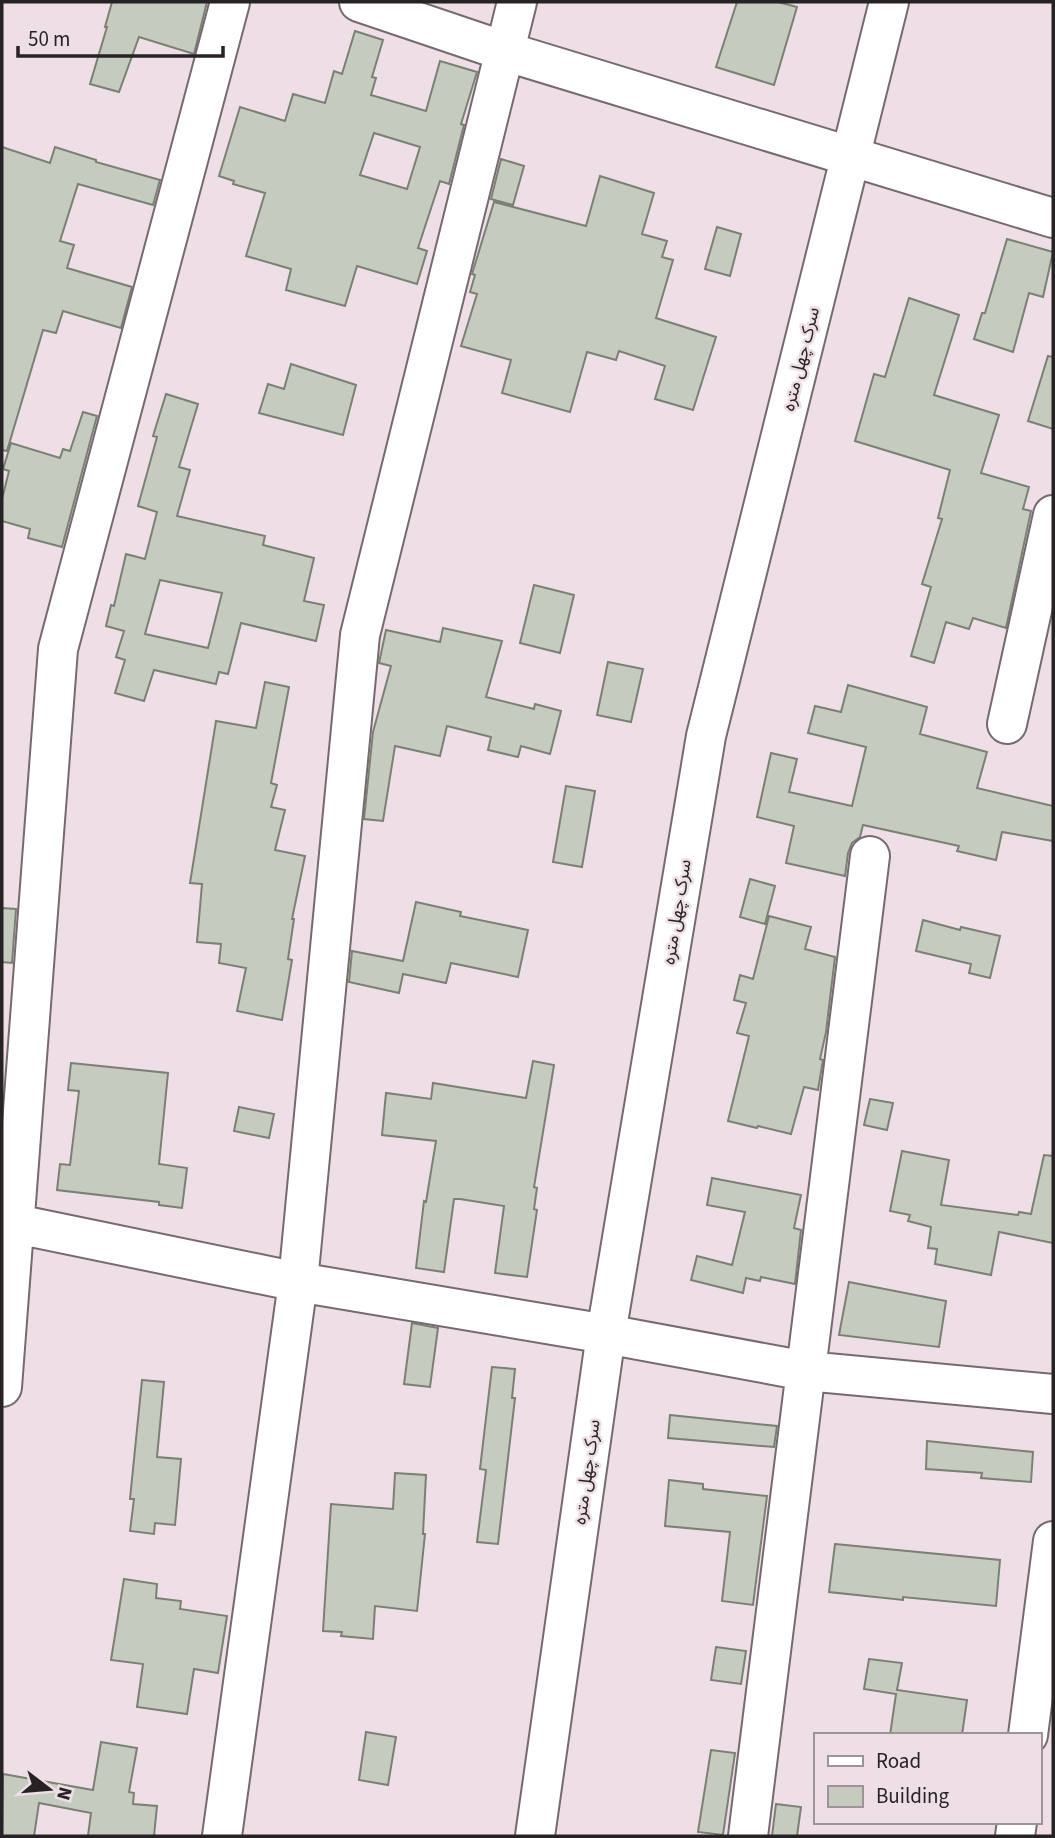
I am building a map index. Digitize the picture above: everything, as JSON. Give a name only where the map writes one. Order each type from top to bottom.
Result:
[{"type":"street","points":[[2,1387],[8,1222],[58,649],[230,2]]},
{"type":"street","points":[[359,2],[505,51],[1053,218]]},
{"type":"street","points":[[222,1836],[298,1282],[360,635],[517,2]]},
{"type":"street","name":"سرک چهل متره","points":[[535,1836],[606,1334],[706,736],[889,2]]},
{"type":"street","points":[[1007,724],[1053,515]]},
{"type":"street","points":[[748,1836],[870,856]]},
{"type":"street","points":[[8,1222],[298,1282],[806,1371],[1053,1394]]},
{"type":"street","points":[[1028,1733],[1053,1541]]},
{"type":"building","points":[[112,2],[207,2],[194,54],[139,37],[119,92],[90,84]]},
{"type":"building","points":[[737,2],[778,2],[797,7],[774,85],[716,67]]},
{"type":"building","points":[[355,31],[383,40],[372,77],[376,78],[371,95],[426,111],[440,61],[477,72],[461,124],[464,125],[449,184],[440,181],[418,248],[427,251],[417,284],[357,266],[345,306],[286,290],[291,269],[246,256],[265,193],[233,184],[234,181],[219,176],[240,107],[285,121],[293,94],[325,103],[334,71],[342,74]],"holes":[[[374,133],[420,147],[407,189],[360,175]]]},
{"type":"building","points":[[2,147],[50,163],[55,147],[160,180],[153,205],[78,184],[60,241],[74,245],[67,268],[132,287],[121,328],[63,311],[56,333],[43,330],[7,451],[2,450]]},
{"type":"building","points":[[501,159],[524,166],[513,205],[491,199]]},
{"type":"building","points":[[600,176],[654,193],[642,234],[667,241],[662,257],[673,260],[656,318],[716,337],[693,410],[655,399],[665,366],[619,351],[616,360],[587,352],[570,412],[502,393],[511,360],[461,346],[477,294],[470,292],[475,275],[472,274],[494,202],[586,226]]},
{"type":"building","points":[[717,227],[741,234],[730,276],[705,269]]},
{"type":"building","points":[[1007,239],[1053,252],[1043,297],[1029,293],[1013,352],[974,339],[982,313],[985,313]]},
{"type":"building","points":[[909,298],[959,315],[934,395],[999,415],[981,473],[1029,487],[1023,509],[1031,511],[1006,628],[973,618],[969,629],[946,622],[934,663],[911,656],[931,587],[922,584],[942,519],[938,518],[950,470],[855,441],[874,374],[885,377]]},
{"type":"building","points":[[1048,356],[1053,357],[1053,429],[1028,421]]},
{"type":"building","points":[[291,364],[356,385],[343,435],[259,413],[268,384],[284,389]]},
{"type":"building","points":[[166,394],[198,404],[179,467],[190,470],[177,516],[265,536],[263,545],[314,558],[304,601],[324,605],[316,641],[241,623],[228,674],[219,672],[216,684],[154,670],[144,701],[115,693],[125,660],[116,657],[124,631],[106,626],[111,605],[114,606],[126,554],[145,559],[157,512],[138,506],[157,437],[153,436]],"holes":[[[160,580],[222,593],[208,648],[145,634]]]},
{"type":"building","points":[[83,412],[97,416],[62,547],[28,538],[30,529],[2,521],[2,499],[9,471],[3,469],[11,443],[60,458],[63,449],[70,451]]},
{"type":"building","points":[[534,585],[574,595],[560,653],[520,643]]},
{"type":"building","points":[[443,628],[502,641],[486,697],[534,709],[535,704],[561,711],[550,754],[521,746],[518,757],[488,750],[491,737],[447,726],[440,756],[395,746],[383,821],[364,819],[373,732],[391,666],[379,663],[386,630],[440,642]]},
{"type":"building","points":[[608,662],[643,669],[631,722],[597,715]]},
{"type":"building","points":[[265,682],[289,687],[271,783],[277,785],[271,807],[285,810],[275,850],[305,856],[292,919],[288,959],[292,960],[282,1020],[237,1011],[246,968],[219,963],[221,944],[197,942],[202,884],[190,883],[216,721],[256,728]]},
{"type":"building","points":[[848,685],[927,707],[920,734],[987,752],[977,788],[1053,806],[1053,841],[1002,832],[996,860],[957,851],[959,846],[863,825],[860,837],[852,843],[848,853],[845,876],[786,863],[794,826],[757,817],[771,753],[797,759],[789,792],[852,806],[866,747],[808,733],[815,706],[841,712]]},
{"type":"building","points":[[566,786],[595,791],[582,867],[553,862]]},
{"type":"building","points":[[750,879],[775,886],[765,924],[740,917]]},
{"type":"building","points":[[416,902],[461,912],[460,916],[528,930],[518,977],[451,963],[446,983],[403,974],[399,993],[349,982],[352,951],[403,961]]},
{"type":"building","points":[[2,908],[16,909],[12,963],[2,962]]},
{"type":"building","points":[[769,916],[811,927],[805,949],[835,957],[818,1090],[804,1087],[791,1134],[728,1121],[749,1036],[737,1033],[746,1003],[734,1000],[740,975],[753,979]]},
{"type":"building","points":[[923,920],[960,930],[961,927],[1000,936],[990,978],[969,973],[971,964],[916,951]]},
{"type":"building","points":[[533,1061],[554,1065],[534,1187],[537,1188],[534,1209],[537,1210],[527,1277],[495,1273],[504,1206],[460,1199],[454,1199],[444,1272],[416,1268],[424,1201],[426,1202],[436,1141],[382,1135],[386,1093],[431,1099],[433,1083],[526,1098]]},
{"type":"building","points":[[71,1063],[168,1073],[159,1164],[187,1168],[182,1208],[159,1205],[159,1202],[57,1190],[60,1164],[70,1165],[79,1091],[68,1090]]},
{"type":"building","points":[[870,1099],[893,1103],[887,1130],[864,1125]]},
{"type":"building","points":[[239,1107],[274,1114],[269,1138],[234,1131]]},
{"type":"building","points":[[902,1151],[949,1160],[941,1205],[1018,1215],[1019,1212],[1031,1214],[1044,1155],[1053,1156],[1053,1243],[999,1232],[991,1275],[935,1264],[937,1249],[928,1248],[931,1227],[908,1221],[910,1215],[890,1211]]},
{"type":"building","points":[[712,1178],[801,1195],[794,1228],[801,1230],[795,1284],[761,1277],[760,1281],[746,1278],[743,1293],[691,1280],[697,1256],[732,1265],[745,1212],[707,1205]]},
{"type":"building","points":[[849,1282],[946,1301],[939,1347],[839,1335]]},
{"type":"building","points":[[412,1323],[438,1328],[430,1387],[404,1384]]},
{"type":"building","points":[[492,1367],[515,1369],[512,1398],[515,1398],[498,1544],[477,1542],[486,1470],[480,1469]]},
{"type":"building","points":[[142,1380],[164,1382],[157,1457],[181,1459],[175,1525],[155,1523],[154,1534],[130,1531],[134,1499],[130,1499]]},
{"type":"building","points":[[670,1415],[777,1426],[774,1447],[668,1438]]},
{"type":"building","points":[[927,1441],[1033,1452],[1031,1482],[981,1478],[982,1473],[926,1469]]},
{"type":"building","points":[[395,1473],[426,1475],[425,1534],[417,1611],[375,1606],[373,1639],[323,1631],[331,1504],[393,1509]]},
{"type":"building","points":[[669,1480],[703,1484],[703,1489],[767,1496],[753,1605],[722,1601],[730,1532],[665,1526]]},
{"type":"building","points":[[835,1544],[1000,1560],[996,1606],[829,1592]]},
{"type":"building","points":[[124,1579],[157,1584],[156,1598],[181,1601],[180,1609],[227,1616],[218,1673],[194,1669],[187,1714],[137,1707],[143,1664],[111,1660]]},
{"type":"building","points":[[716,1647],[746,1651],[741,1684],[711,1680]]},
{"type":"building","points":[[869,1659],[902,1663],[897,1690],[967,1700],[962,1733],[890,1733],[896,1694],[864,1689]]},
{"type":"building","points":[[366,1732],[396,1737],[388,1785],[359,1780]]},
{"type":"building","points":[[101,1742],[137,1748],[129,1792],[134,1793],[133,1804],[157,1806],[154,1836],[88,1836],[91,1813],[39,1803],[34,1836],[2,1836],[3,1774],[93,1790]]},
{"type":"building","points":[[711,1750],[735,1753],[723,1835],[698,1832]]},
{"type":"building","points":[[776,1804],[801,1807],[797,1836],[772,1836]]}]
